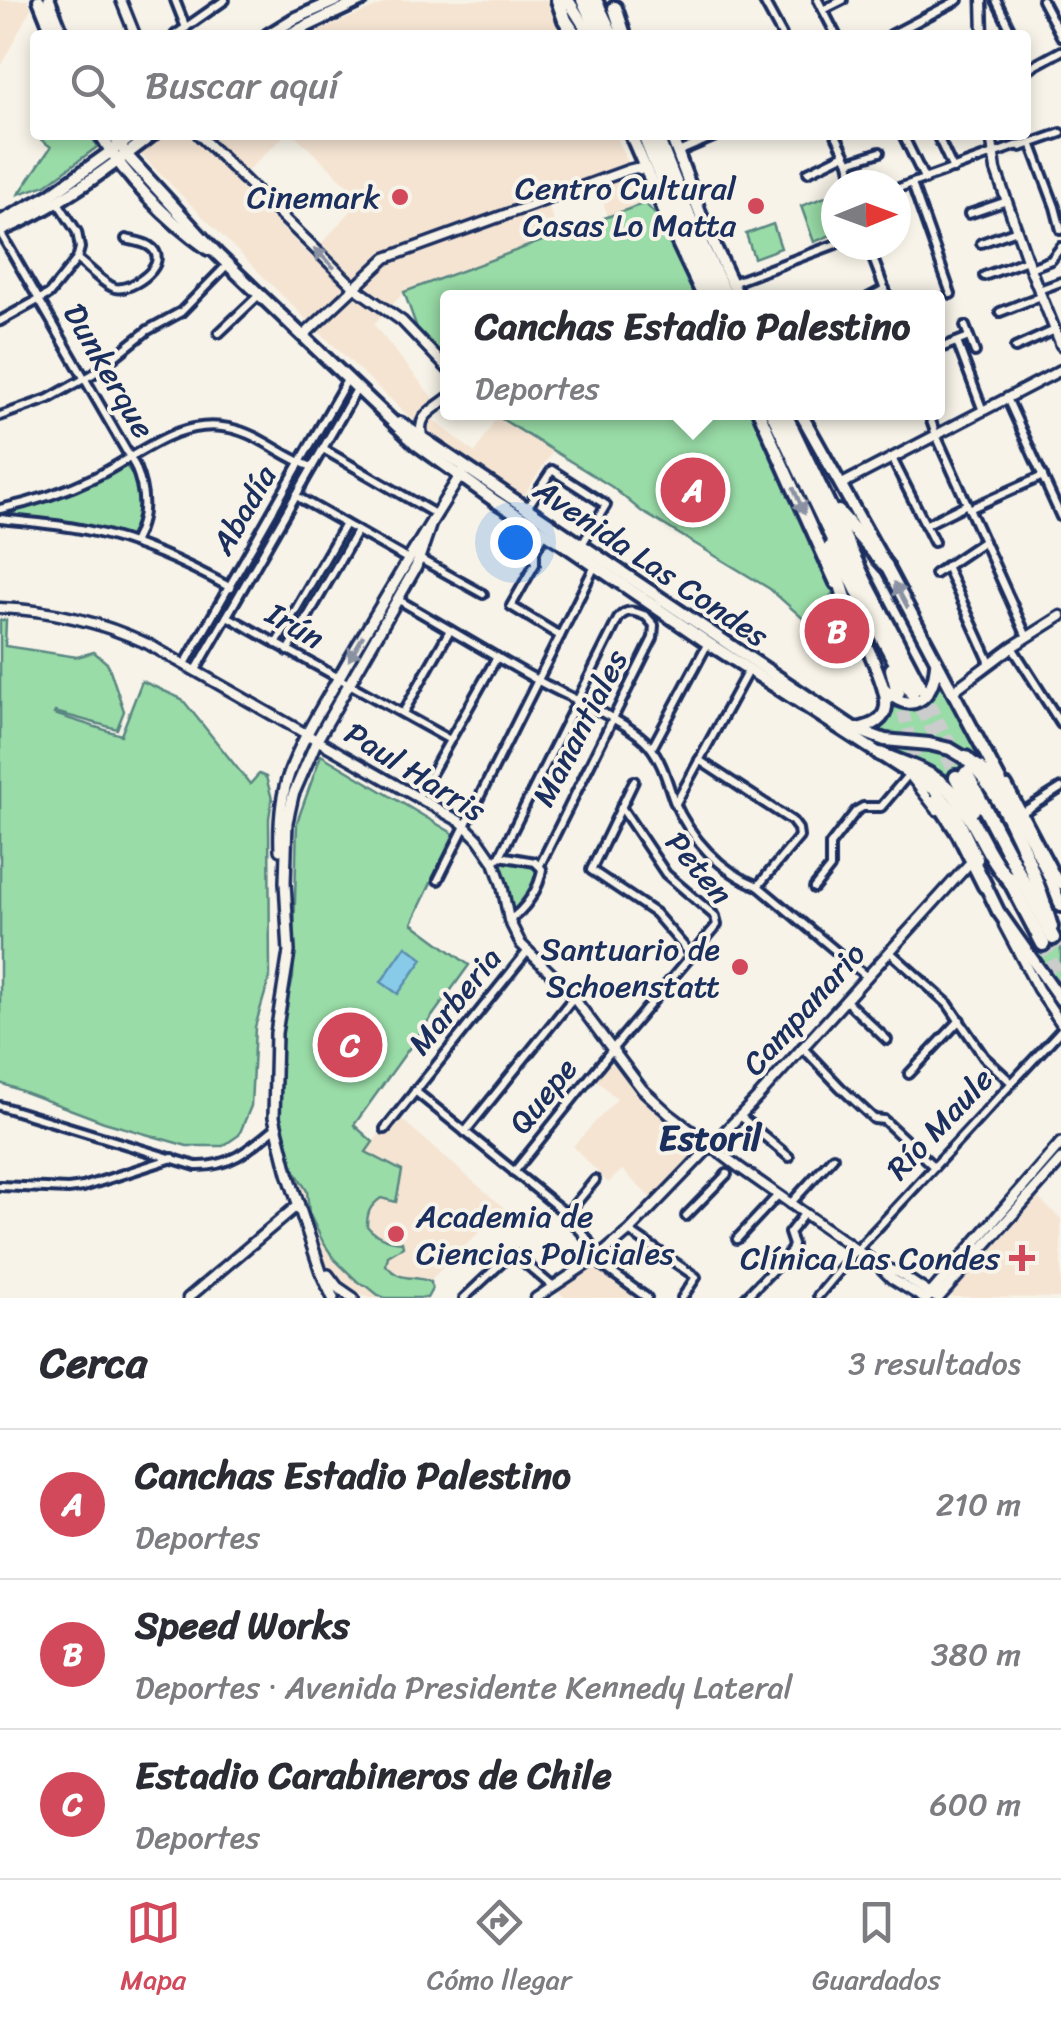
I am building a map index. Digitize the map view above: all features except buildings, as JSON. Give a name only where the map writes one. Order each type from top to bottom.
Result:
[{"type":"highway","points":[[558,0],[572,30]]},
{"type":"highway","points":[[583,0],[598,30]]},
{"type":"highway","points":[[595,0],[610,30]]},
{"type":"highway","points":[[614,4],[624,30]]},
{"type":"highway","points":[[646,140],[711,290]]},
{"type":"highway","points":[[662,140],[671,152],[693,227],[729,290]]},
{"type":"highway","points":[[776,420],[910,691],[788,420]]},
{"type":"highway","points":[[822,492],[886,566]]},
{"type":"highway","points":[[822,517],[848,608]]},
{"type":"highway","points":[[880,754],[941,783],[956,798],[992,860],[1049,937]]},
{"type":"highway","points":[[966,758],[1002,805],[1044,903],[1049,937]]},
{"type":"highway","points":[[1012,884],[961,775],[1049,937]]},
{"type":"highway","points":[[934,793],[984,886]]},
{"type":"main road","points":[[39,0],[51,30]]},
{"type":"main road","points":[[49,0],[62,30]]},
{"type":"main road","points":[[299,30],[362,0]]},
{"type":"main road","points":[[568,0],[587,30]]},
{"type":"main road","points":[[276,30],[332,1]]},
{"type":"main road","points":[[634,140],[700,290]]},
{"type":"main road","points":[[671,140],[671,152]]},
{"type":"main road","points":[[0,232],[58,201],[118,149]]},
{"type":"main road","points":[[0,222],[38,203],[118,149]]},
{"type":"main road","name":"Avenida Las Condes","points":[[118,149],[164,210],[218,254],[410,440],[581,546],[649,611],[752,666],[855,729],[886,740],[936,745],[966,758],[1004,790]]},
{"type":"main road","name":"Avenida Las Condes","points":[[382,412],[545,533],[597,562],[880,754]]},
{"type":"main road","points":[[763,420],[881,683],[884,713],[874,724],[855,729]]},
{"type":"main road","points":[[804,420],[936,660],[1046,869],[1061,906]]},
{"type":"main road","points":[[354,1298],[330,1279],[310,1236],[275,1128],[276,1033],[290,952],[285,882],[287,822],[312,736],[338,679],[463,472]]},
{"type":"main road","points":[[312,736],[350,684],[398,600],[420,559],[430,526]]},
{"type":"main road","points":[[408,558],[420,559]]},
{"type":"main road","points":[[881,683],[897,700],[919,700],[933,686],[936,660]]},
{"type":"main road","points":[[934,793],[913,772],[916,754],[936,745]]},
{"type":"main road","points":[[984,886],[1061,1000]]},
{"type":"main road","points":[[931,1297],[1061,1144]]},
{"type":"main road","points":[[931,1297],[1061,1160]]},
{"type":"main road","points":[[310,1236],[320,1272],[333,1298]]},
{"type":"street","points":[[121,0],[133,30]]},
{"type":"street","points":[[175,0],[186,28]]},
{"type":"street","points":[[183,30],[225,0]]},
{"type":"street","points":[[763,0],[779,30]]},
{"type":"street","points":[[818,0],[833,30]]},
{"type":"street","points":[[823,10],[842,0]]},
{"type":"street","points":[[900,30],[958,0]]},
{"type":"street","points":[[982,0],[983,30]]},
{"type":"street","points":[[996,0],[1011,30]]},
{"type":"street","points":[[1042,0],[1061,36]]},
{"type":"street","points":[[1031,64],[1061,51]]},
{"type":"street","points":[[951,294],[912,184],[1061,134]]},
{"type":"street","points":[[204,140],[354,287],[402,321],[440,361]]},
{"type":"street","points":[[671,152],[704,140]]},
{"type":"street","points":[[838,140],[851,170]]},
{"type":"street","points":[[905,140],[925,180]]},
{"type":"street","points":[[939,140],[953,170]]},
{"type":"street","points":[[991,140],[993,156],[1029,264],[1061,345]]},
{"type":"street","points":[[1028,144],[1061,230]]},
{"type":"street","points":[[631,169],[637,150]]},
{"type":"street","points":[[849,162],[880,152]]},
{"type":"street","points":[[808,172],[845,154]]},
{"type":"street","points":[[303,336],[390,256],[631,169],[646,171]]},
{"type":"street","points":[[0,321],[52,292],[77,260],[77,232],[58,201]]},
{"type":"street","points":[[969,214],[1008,201]]},
{"type":"street","points":[[981,244],[1018,230]]},
{"type":"street","name":"Dunkerque","points":[[0,232],[131,458],[144,502],[142,524],[133,542]]},
{"type":"street","points":[[77,260],[111,287],[130,285],[154,268],[157,258],[149,246],[126,239]]},
{"type":"street","points":[[984,276],[1051,260],[1061,247]]},
{"type":"street","points":[[729,290],[821,250]]},
{"type":"street","points":[[874,260],[885,290]]},
{"type":"street","points":[[0,416],[48,399],[86,379],[148,330],[180,312],[228,264]]},
{"type":"street","points":[[1000,312],[1061,282]]},
{"type":"street","points":[[219,333],[259,294]]},
{"type":"street","points":[[962,356],[979,350],[965,326]]},
{"type":"street","points":[[1015,348],[1055,330]]},
{"type":"street","points":[[945,346],[969,337]]},
{"type":"street","points":[[957,342],[983,411]]},
{"type":"street","points":[[840,484],[1061,370]]},
{"type":"street","name":"Abadía","points":[[184,664],[347,380]]},
{"type":"street","name":"Abadía","points":[[196,670],[357,389]]},
{"type":"street","points":[[1007,398],[1061,517]]},
{"type":"street","points":[[423,439],[422,419],[440,404]]},
{"type":"street","points":[[931,420],[1027,637]]},
{"type":"street","points":[[0,509],[73,487],[172,434],[189,429],[212,426],[246,433],[312,467]]},
{"type":"street","points":[[322,449],[437,515]]},
{"type":"street","points":[[892,458],[934,542]]},
{"type":"street","points":[[526,509],[552,470],[606,505],[581,546]]},
{"type":"street","points":[[925,525],[1043,476]]},
{"type":"street","points":[[296,496],[408,558]]},
{"type":"street","points":[[0,519],[86,530],[133,542],[242,590]]},
{"type":"street","points":[[276,644],[344,524]]},
{"type":"street","points":[[288,651],[357,531]]},
{"type":"street","points":[[545,533],[536,551],[535,564],[512,606],[560,636]]},
{"type":"street","points":[[935,574],[984,541]]},
{"type":"street","points":[[420,559],[484,594]]},
{"type":"street","points":[[438,880],[597,562]]},
{"type":"street","points":[[946,566],[990,663]]},
{"type":"street","points":[[387,594],[634,732],[652,748],[683,821],[722,866],[758,886],[866,977]]},
{"type":"street","name":"Paul Harris","points":[[0,608],[44,612],[105,627],[148,644],[466,826],[497,859],[516,937],[560,981],[637,1083],[778,1196],[931,1297]]},
{"type":"street","points":[[540,864],[497,859],[620,616],[649,611]]},
{"type":"street","name":"Manantiales","points":[[509,920],[522,912],[542,877],[540,864],[654,635],[649,611]]},
{"type":"street","name":"Irún","points":[[227,616],[450,740]]},
{"type":"street","points":[[952,692],[1027,637],[1059,621]]},
{"type":"street","points":[[403,714],[450,630]]},
{"type":"street","points":[[652,748],[708,643]]},
{"type":"street","points":[[1012,648],[1061,724]]},
{"type":"street","points":[[418,797],[497,657]]},
{"type":"street","points":[[676,804],[752,666]]},
{"type":"street","points":[[984,752],[1005,780],[1061,885]]},
{"type":"street","points":[[698,760],[792,821],[798,829],[799,837],[758,886]]},
{"type":"street","points":[[814,888],[830,868],[831,843],[856,811],[883,806],[913,772],[984,886]]},
{"type":"street","points":[[634,781],[591,870],[654,913],[692,956]]},
{"type":"street","points":[[1023,812],[1061,788]]},
{"type":"street","name":"Peten","points":[[612,1050],[716,927],[716,918],[666,874],[621,806]]},
{"type":"street","name":"Campanario","points":[[536,1298],[630,1231],[968,865]]},
{"type":"street","points":[[998,911],[1061,1026]]},
{"type":"street","name":"Marberia","points":[[385,1129],[527,952]]},
{"type":"street","points":[[890,952],[948,1004],[984,1057],[1012,1083]]},
{"type":"street","points":[[465,1132],[574,998]]},
{"type":"street","points":[[846,1000],[886,1040]]},
{"type":"street","points":[[908,1074],[960,1020]]},
{"type":"street","name":"Río Maule","points":[[818,1296],[1061,1026]]},
{"type":"street","points":[[802,1047],[874,1119],[884,1120],[934,1167]]},
{"type":"street","name":"Quepe","points":[[514,1172],[612,1050]]},
{"type":"street","points":[[415,1091],[566,1215],[586,1237],[602,1266],[647,1298]]},
{"type":"street","points":[[0,1106],[196,1166],[226,1162],[246,1152],[275,1128]]},
{"type":"street","points":[[739,1116],[788,1157]]},
{"type":"street","points":[[790,1204],[832,1157]]},
{"type":"street","points":[[0,1186],[83,1187],[173,1158]]},
{"type":"street","points":[[686,1216],[727,1174],[730,1161]]},
{"type":"street","points":[[727,1174],[740,1168]]},
{"type":"street","points":[[566,1215],[596,1180]]},
{"type":"street","points":[[737,1239],[778,1196]]},
{"type":"street","points":[[188,1298],[298,1204]]},
{"type":"street","points":[[745,1298],[791,1250],[790,1233],[804,1214]]},
{"type":"street","points":[[630,1231],[696,1277],[682,1298]]},
{"type":"street","points":[[464,1298],[511,1254],[553,1287]]},
{"type":"shaded area","points":[[0,0],[28,0],[31,8],[0,67]]},
{"type":"shaded area","points":[[393,0],[551,0],[566,30],[320,30]]},
{"type":"shaded area","points":[[156,140],[194,140],[310,256],[362,199],[300,140],[618,140],[645,203],[608,216],[597,186],[547,203],[559,235],[404,292],[374,325],[440,407],[430,417],[475,453],[495,420],[502,420],[553,451],[523,497],[415,422],[139,153]]},
{"type":"shaded area","points":[[207,140],[280,140],[244,174]]},
{"type":"shaded area","points":[[611,1061],[630,1085],[699,1142],[699,1149],[653,1200],[622,1170],[608,1183],[573,1146],[617,1099],[597,1080]]},
{"type":"shaded area","name":"Academia de Ciencias Policiales","points":[[400,1118],[504,1208],[412,1298],[370,1298],[351,1289],[324,1261],[293,1168],[334,1196],[380,1133],[384,1136]]},
{"type":"shaded area","name":"Clínica Las Condes","points":[[1037,1197],[1061,1219],[1061,1298],[949,1297]]},
{"type":"shaded area","points":[[595,1265],[636,1298],[566,1298],[557,1291]]},
{"type":"green space","points":[[42,140],[94,140],[97,147],[46,185],[19,194],[51,147]]},
{"type":"green space","points":[[821,199],[821,239],[814,242],[801,206]]},
{"type":"green space","points":[[645,203],[654,213],[662,210],[699,290],[440,290],[440,352],[417,328],[404,292]]},
{"type":"green space","points":[[773,224],[781,248],[754,258],[746,234]]},
{"type":"green space","points":[[345,392],[350,397],[197,663],[191,660]]},
{"type":"green space","points":[[503,420],[759,420],[834,592],[808,623],[770,589],[641,511],[612,487]]},
{"type":"green space","points":[[124,464],[134,479],[138,499],[129,536],[13,515],[14,508]]},
{"type":"green space","points":[[344,528],[354,535],[289,649],[278,643]]},
{"type":"green space","points":[[0,620],[6,620],[5,646],[77,657],[94,652],[108,664],[124,711],[117,729],[54,714],[121,735],[142,681],[182,699],[250,784],[259,774],[266,777],[272,799],[270,976],[255,1027],[251,1106],[239,1135],[223,1146],[187,1146],[104,1122],[0,1083]]},
{"type":"green space","points":[[940,677],[983,761],[938,740],[872,729],[890,713],[892,702],[907,706],[921,702]]},
{"type":"green space","points":[[889,745],[948,755],[976,773],[1002,814],[1027,874],[968,771],[948,781],[886,750]]},
{"type":"green space","points":[[321,755],[454,834],[412,923],[469,965],[354,1125],[373,1142],[366,1152],[402,1171],[396,1202],[381,1198],[377,1201],[370,1210],[367,1226],[374,1233],[402,1242],[403,1247],[388,1256],[386,1265],[402,1276],[431,1282],[427,1298],[385,1298],[359,1283],[335,1260],[309,1213],[307,1191],[293,1168],[278,1127],[283,1015],[293,978],[297,822]]},
{"type":"green space","points":[[504,861],[534,863],[540,868],[540,875],[518,914],[513,914],[500,865]]},
{"type":"green space","points":[[1061,935],[1061,991],[1035,949]]},
{"type":"water","points":[[406,946],[423,959],[398,994],[381,982]]},
{"type":"tunnel","points":[[921,688],[966,773]]},
{"type":"tunnel","points":[[912,693],[956,777]]},
{"type":"tunnel","points":[[899,694],[923,775]]},
{"type":"tunnel","points":[[1053,938],[1061,954]]},
{"type":"tunnel","points":[[1043,944],[1061,979]]},
{"type":"place","name":"Cinemark","points":[[400,197]]},
{"type":"place","name":"Centro Cultural Casas Lo Matta","points":[[756,206]]},
{"type":"place","name":"Canchas Estadio Palestino","points":[[693,490]]},
{"type":"place","name":"Speed Works","points":[[837,631]]},
{"type":"place","name":"Santuario de Schoenstatt","points":[[740,967]]},
{"type":"place","name":"Estadio Carabineros de Chile","points":[[350,1045]]},
{"type":"place","name":"Academia de Ciencias Policiales","points":[[396,1234]]},
{"type":"place","name":"Clínica Las Condes","points":[[1022,1258]]},
{"type":"district","name":"Estoril","points":[[710,1138]]}]
